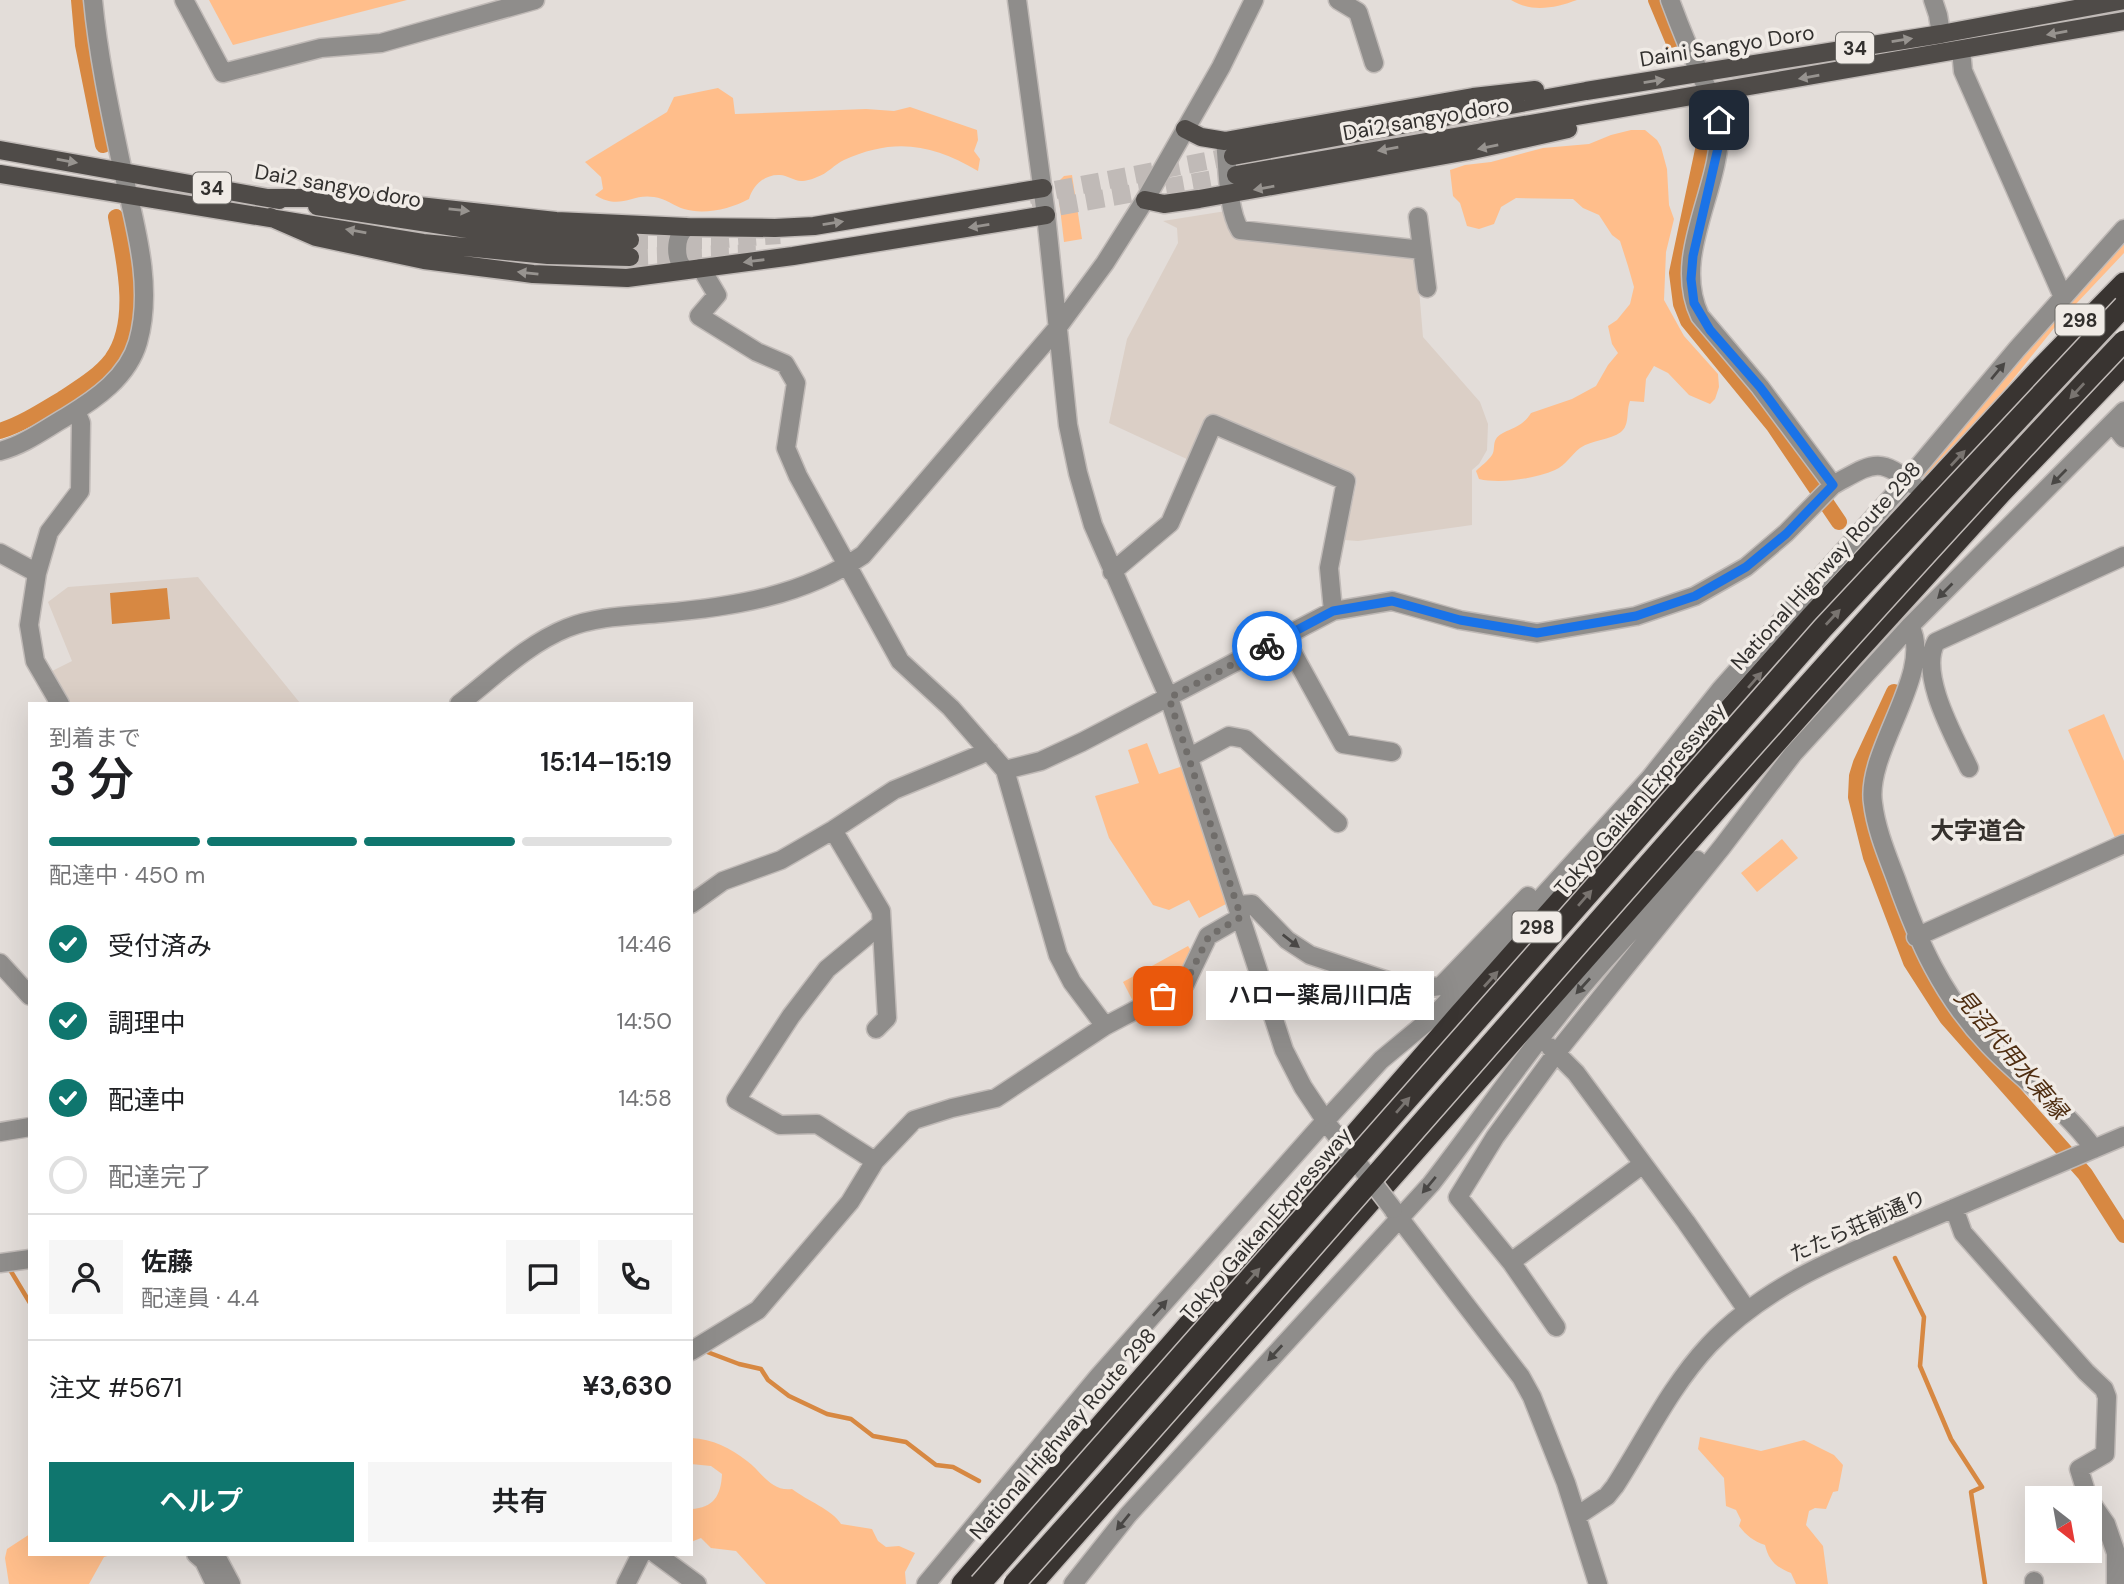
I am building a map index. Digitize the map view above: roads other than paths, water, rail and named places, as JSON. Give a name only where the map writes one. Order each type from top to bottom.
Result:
[{"type":"highway","name":"298","points":[[2037,372],[2124,269]]},
{"type":"highway","name":"National Highway Route 298","points":[[962,1584],[1812,616],[2037,372],[2124,283]]},
{"type":"highway","name":"Tokyo Gaikan Expressway","points":[[980,1584],[1823,628],[2124,306]]},
{"type":"highway","points":[[1014,1584],[1832,657],[1983,490],[2124,341]]},
{"type":"highway","name":"298","points":[[1032,1584],[1861,647],[2002,492],[2124,367]]},
{"type":"highway","points":[[955,1584],[1319,1160],[1459,1015]]},
{"type":"highway","points":[[1047,1584],[1364,1224],[1501,1053]]},
{"type":"main road","name":"Daini Sangyo Doro","points":[[1229,149],[1473,97],[1552,88],[1586,91],[2124,0]]},
{"type":"main road","name":"Daini Sangyo Doro","points":[[1624,109],[2124,22]]},
{"type":"main road","name":"Dai2 sangyo doro","points":[[1236,175],[1624,109]]},
{"type":"main road","name":"34","points":[[1145,200],[1168,204],[1468,151],[1563,130],[1624,109]]},
{"type":"main road","name":"34","points":[[1185,129],[1229,149]]},
{"type":"main road","name":"Dai2 sangyo doro","points":[[0,149],[269,198],[462,229],[630,248],[548,255],[471,248],[0,174]]},
{"type":"main road","points":[[269,198],[347,198],[556,221],[775,228],[814,226],[1043,188]]},
{"type":"main road","points":[[270,218],[316,237],[424,260],[533,274],[627,278],[793,256],[1046,215]]},
{"type":"street","points":[[0,451],[28,440],[76,411],[115,382],[138,343],[143,317],[142,273],[97,37],[93,0]]},
{"type":"street","points":[[184,0],[223,73],[321,48],[381,43],[535,0]]},
{"type":"street","points":[[1017,0],[1043,188],[1068,425],[1078,473],[1093,525],[1112,572],[1169,698],[1284,1050],[1303,1087],[1329,1126],[1521,1377],[1532,1397],[1577,1516],[1598,1584]]},
{"type":"street","points":[[462,702],[539,642],[568,627],[586,621],[742,604],[810,583],[846,566],[874,545],[1058,327],[1105,263],[1145,200],[1221,67],[1254,0]]},
{"type":"street","points":[[1338,0],[1358,12],[1374,64]]},
{"type":"street","points":[[1670,0],[1711,94],[1719,120],[1718,148],[1693,256],[1691,279],[1694,303],[1710,330],[1760,387],[1833,485]]},
{"type":"street","points":[[1933,0],[1941,33]]},
{"type":"street","points":[[1961,50],[1963,71],[2063,297]]},
{"type":"street","points":[[1229,149],[1231,194],[1236,223],[1240,230],[1422,250]]},
{"type":"street","points":[[1418,217],[1427,288]]},
{"type":"street","points":[[687,227],[681,230],[678,237],[678,260],[681,267],[693,269],[717,295],[699,316],[757,352],[785,364],[796,383],[786,448],[798,475],[900,661],[951,708],[1005,770],[1058,955],[1072,982],[1105,1026]]},
{"type":"street","points":[[926,1584],[1098,1377],[1329,1126],[1381,1060],[1434,1016],[1650,778],[1720,690],[1907,480],[2124,229]]},
{"type":"street","points":[[59,702],[35,661],[29,625],[37,573],[49,532],[80,491],[81,423],[76,411]]},
{"type":"street","points":[[1073,1584],[1137,1505],[1397,1214],[1457,1151],[1509,1076],[1560,1013],[1910,626],[1986,537],[2118,417],[2124,438]]},
{"type":"street","points":[[1112,572],[1170,523],[1213,424],[1346,481],[1329,568],[1333,611]]},
{"type":"street","points":[[1005,770],[1041,761],[1169,698],[1333,611],[1392,601],[1460,620],[1537,633],[1636,616],[1695,596],[1746,567],[1786,534],[1833,485],[1870,467],[1885,465],[1922,492]]},
{"type":"street","points":[[0,553],[37,573]]},
{"type":"street","points":[[1969,768],[1934,693],[1932,649],[1936,642],[2124,556]]},
{"type":"street","points":[[1910,626],[1916,644],[1914,660],[1905,693],[1873,777],[1872,802],[1884,847],[1916,937],[1957,1006],[1988,1044],[2081,1130],[2089,1151]]},
{"type":"street","points":[[1284,637],[1343,744],[1392,752]]},
{"type":"street","points":[[1190,757],[1229,736],[1245,738],[1338,823]]},
{"type":"street","points":[[693,903],[723,881],[781,860],[833,831],[894,790],[989,751]]},
{"type":"street","points":[[1556,1327],[1510,1262],[1458,1197],[1552,1049],[1722,847],[1793,754]]},
{"type":"street","points":[[693,1350],[758,1310],[850,1202],[875,1161],[914,1120],[996,1098],[1105,1026],[1185,984],[1209,936],[1240,911],[1252,904],[1287,940],[1310,955],[1403,986],[1423,989],[1446,987],[1611,808],[1650,778]]},
{"type":"street","points":[[833,831],[881,911],[887,1018],[876,1028]]},
{"type":"street","points":[[1916,937],[2124,844]]},
{"type":"street","points":[[875,1161],[817,1124],[780,1125],[736,1100],[791,1016],[827,969],[880,925]]},
{"type":"street","points":[[0,963],[28,994]]},
{"type":"street","points":[[1552,1049],[1576,1073],[1747,1310]]},
{"type":"street","points":[[0,1132],[28,1127]]},
{"type":"street","name":"たたら荘前通り","points":[[1577,1516],[1607,1496],[1673,1389],[1711,1343],[1747,1310],[1831,1259],[2124,1136]]},
{"type":"street","points":[[1510,1262],[1643,1164]]},
{"type":"street","points":[[1954,1208],[1963,1233],[2104,1389],[2107,1397],[2105,1454],[2079,1469],[2084,1486]]},
{"type":"street","points":[[0,1263],[28,1259]]},
{"type":"street","points":[[2102,1518],[2116,1553],[2116,1584]]},
{"type":"street","points":[[198,1556],[215,1584]]},
{"type":"street","points":[[216,1556],[231,1584]]},
{"type":"street","points":[[626,1584],[639,1556]]},
{"type":"street","points":[[659,1556],[696,1584]]},
{"type":"waterway","name":"見沼代用水東縁","points":[[79,0],[83,45],[103,145]]},
{"type":"waterway","name":"見沼代用水東縁","points":[[1656,0],[1679,55]]},
{"type":"waterway","name":"見沼代用水東縁","points":[[1704,115],[1703,150],[1677,273],[1681,304],[1688,321],[1774,426],[1839,522]]},
{"type":"waterway","name":"見沼代用水東縁","points":[[0,431],[24,421],[62,399],[95,376],[112,359],[120,344],[127,308],[125,270],[116,217]]},
{"type":"waterway","name":"見沼代用水東縁","points":[[1894,692],[1861,763],[1856,797],[1871,857],[1911,962],[1947,1018],[2085,1174],[2124,1235]]},
{"type":"waterway","points":[[1895,1258],[1924,1317],[1920,1366],[1951,1439],[1982,1487],[1971,1492],[1985,1584]]},
{"type":"waterway","points":[[9,1268],[28,1300]]},
{"type":"waterway","points":[[702,1350],[761,1369],[768,1380],[789,1396],[827,1414],[851,1419],[873,1436],[906,1442],[936,1465],[953,1467],[979,1481]]},
{"type":"tunnel","points":[[1029,195],[1233,156]]},
{"type":"tunnel","points":[[1033,211],[1236,175]]},
{"type":"tunnel","points":[[630,240],[713,240],[780,235]]},
{"type":"tunnel","points":[[630,257],[763,253]]},
{"type":"place","name":"ハロー薬局川口店","points":[[1163,996]]},
{"type":"district","name":"大字道合","points":[[1978,830]]}]
